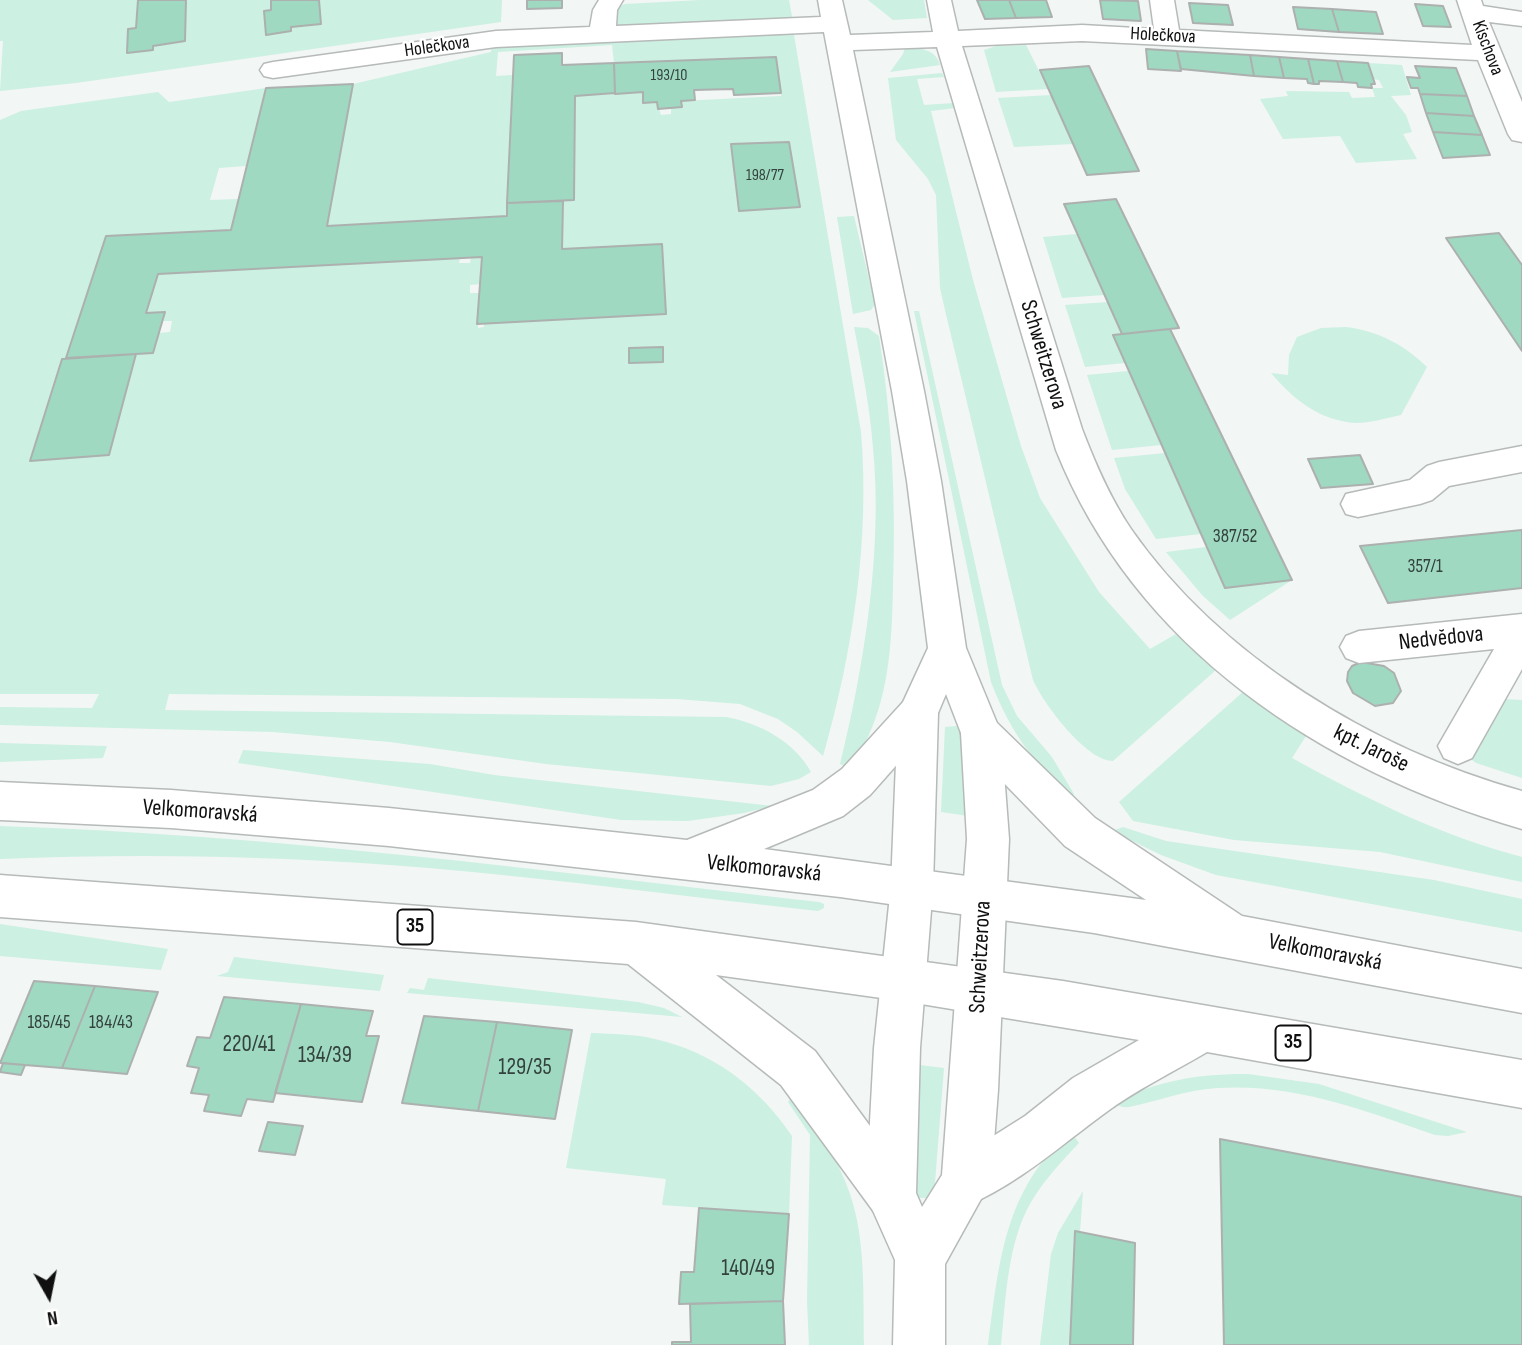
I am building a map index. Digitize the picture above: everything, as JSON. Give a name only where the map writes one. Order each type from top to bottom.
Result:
[{"type":"street","points":[[603,34],[605,10],[611,0]]},
{"type":"street","name":"Schweitzerova","points":[[939,0],[947,37],[1074,454],[1112,530],[1134,562],[1175,610],[1234,663]]},
{"type":"street","points":[[1162,0],[1168,37]]},
{"type":"street","points":[[1471,6],[1522,19]]},
{"type":"street","name":"Kischova","points":[[1471,6],[1522,134]]},
{"type":"street","name":"Holečkova","points":[[273,71],[496,39],[835,22],[947,37],[1082,33],[1488,52]]},
{"type":"street","name":"Schweitzerova","points":[[835,22],[908,391],[924,481],[947,648],[981,733],[988,839],[966,1181],[920,1259]]},
{"type":"street","points":[[1358,504],[1420,491],[1439,475],[1522,459]]},
{"type":"street","points":[[1458,746],[1522,632]]},
{"type":"street","name":"Nedvědova","points":[[1359,647],[1522,632]]},
{"type":"street","name":"Schweitzerova","points":[[919,1345],[920,1259],[891,1195],[897,1048],[912,886],[918,713],[947,648]]},
{"type":"street","name":"kpt. Jaroše","points":[[1234,663],[1293,708],[1346,738],[1474,796],[1522,810]]},
{"type":"street","points":[[686,861],[828,803],[856,782],[918,713]]},
{"type":"street","points":[[981,733],[1065,820],[1080,832],[1239,937]]},
{"type":"street","name":"Velkomoravská","points":[[0,801],[171,808],[376,826],[912,886],[1239,937],[1522,991]]},
{"type":"street","name":"35","points":[[0,896],[636,943],[979,991],[1205,1027],[1522,1084]]},
{"type":"street","points":[[636,943],[774,1047],[798,1069],[891,1195]]},
{"type":"street","points":[[966,1181],[1042,1133],[1090,1095],[1205,1027]]},
{"type":"green space","points":[[0,0],[502,0],[501,22],[76,83],[0,91],[3,41],[0,41]]},
{"type":"green space","points":[[700,0],[789,0],[793,22],[621,28],[615,21],[618,7],[625,4]]},
{"type":"green space","points":[[868,0],[924,0],[927,18],[893,20]]},
{"type":"green space","points":[[793,29],[861,432],[863,473],[857,596],[843,677],[823,756],[778,719],[740,704],[677,699],[169,694],[165,710],[726,717],[751,724],[774,735],[795,751],[811,772],[799,779],[771,786],[546,764],[390,742],[273,732],[0,725],[0,707],[92,708],[99,694],[0,694],[0,120],[21,111],[158,92],[169,102],[266,88],[246,166],[219,168],[210,200],[238,199],[231,230],[106,237],[66,358],[61,359],[30,460],[108,455],[136,354],[153,353],[158,333],[170,332],[172,321],[161,321],[164,312],[146,313],[158,274],[460,257],[459,263],[470,263],[471,257],[482,257],[481,284],[470,285],[470,293],[480,293],[478,328],[484,327],[484,323],[666,314],[662,244],[562,249],[563,201],[574,199],[575,96],[643,92],[644,102],[657,102],[661,115],[671,114],[671,108],[681,107],[681,101],[781,96],[776,57],[614,63],[612,45],[498,52],[496,76],[512,75],[507,216],[327,226],[353,84],[491,52],[491,46]],"holes":[[[789,142],[800,207],[739,211],[731,144]]]},
{"type":"green space","points":[[1026,45],[1048,89],[996,92],[984,50],[996,46]]},
{"type":"green space","points":[[905,47],[931,53],[940,65],[890,72]]},
{"type":"green space","points":[[1368,63],[1402,65],[1411,95],[1391,96],[1406,115],[1412,132],[1403,134],[1417,159],[1356,163],[1340,136],[1283,139],[1260,99],[1288,96],[1286,91],[1349,92],[1352,98],[1375,97],[1372,88],[1383,88],[1379,80],[1373,79]]},
{"type":"green space","points":[[942,73],[944,77],[917,79],[924,105],[954,103],[955,108],[931,111],[973,280],[1021,446],[1040,498],[1099,592],[1150,649],[1176,634],[1216,670],[1113,761],[1091,752],[1078,741],[1056,716],[1033,680],[940,288],[936,195],[928,179],[896,140],[888,78]]},
{"type":"green space","points":[[1051,95],[1073,144],[1014,147],[998,98]]},
{"type":"green space","points":[[854,216],[875,304],[871,310],[853,314],[837,217]]},
{"type":"green space","points":[[1077,234],[1104,295],[1062,298],[1043,237]]},
{"type":"green space","points":[[1108,302],[1122,334],[1113,336],[1125,363],[1085,367],[1065,305]]},
{"type":"green space","points":[[914,311],[919,311],[1002,685],[1017,716],[1052,757],[1074,794],[1070,798],[1024,745],[1006,717],[991,682]]},
{"type":"green space","points":[[854,327],[868,328],[879,336],[890,429],[894,554],[892,624],[881,701],[868,737],[847,767],[840,764],[864,648],[875,526],[872,433]]},
{"type":"green space","points":[[1346,327],[1390,340],[1427,367],[1401,415],[1361,423],[1331,418],[1298,400],[1271,373],[1288,375],[1289,355],[1297,337],[1321,328]]},
{"type":"green space","points":[[1128,371],[1161,445],[1112,450],[1087,375]]},
{"type":"green space","points":[[1165,453],[1201,534],[1156,539],[1125,489],[1114,458]]},
{"type":"green space","points":[[1206,547],[1225,588],[1292,580],[1230,620],[1202,595],[1166,552]]},
{"type":"green space","points":[[1244,691],[1306,736],[1292,758],[1404,815],[1462,838],[1522,857],[1522,882],[1380,852],[1234,840],[1133,821],[1119,802]]},
{"type":"green space","points":[[1503,699],[1522,700],[1522,778],[1471,759],[1470,754]]},
{"type":"green space","points":[[956,726],[960,730],[968,816],[941,812],[945,727]]},
{"type":"green space","points":[[0,743],[107,746],[103,758],[0,762]]},
{"type":"green space","points":[[243,750],[430,764],[494,775],[773,806],[688,821],[621,820],[238,763]]},
{"type":"green space","points":[[0,826],[205,837],[410,856],[819,902],[824,904],[824,908],[818,911],[478,872],[376,864],[161,856],[0,859]]},
{"type":"green space","points":[[1123,827],[1166,841],[1434,880],[1522,899],[1522,932],[1216,875],[1161,855],[1112,831]]},
{"type":"green space","points":[[0,924],[168,949],[161,970],[0,956]]},
{"type":"green space","points":[[234,957],[384,975],[380,991],[217,976],[228,972]]},
{"type":"green space","points":[[428,978],[638,1002],[664,1008],[682,1017],[407,993],[410,988],[424,990]]},
{"type":"green space","points":[[591,1033],[640,1036],[676,1045],[715,1062],[749,1087],[765,1102],[792,1136],[789,1214],[662,1205],[666,1179],[566,1168]]},
{"type":"green space","points":[[920,1065],[944,1068],[932,1198],[920,1198],[916,1193]]},
{"type":"green space","points":[[1248,1074],[1319,1084],[1467,1132],[1448,1136],[1435,1135],[1328,1100],[1274,1090],[1217,1088],[1183,1093],[1129,1107],[1114,1103],[1146,1089],[1179,1080],[1212,1075]]},
{"type":"green space","points":[[793,1095],[818,1130],[850,1194],[859,1231],[863,1269],[864,1345],[809,1345],[807,1302],[810,1135],[788,1102]]},
{"type":"green space","points":[[1071,1132],[1079,1143],[1042,1186],[1023,1218],[1012,1253],[1001,1345],[988,1345],[1001,1257],[1018,1203],[1031,1178],[1049,1154]]},
{"type":"green space","points":[[1083,1191],[1080,1232],[1075,1232],[1070,1345],[1040,1345],[1051,1254],[1058,1233]]},
{"type":"building","points":[[138,0],[186,0],[185,41],[153,46],[153,50],[127,53],[128,29],[136,28]]},
{"type":"building","points":[[271,0],[319,0],[321,24],[291,27],[291,31],[266,35],[264,11],[271,10]]},
{"type":"building","points":[[527,0],[562,0],[562,8],[527,9]]},
{"type":"building","points":[[977,0],[1009,0],[1016,18],[985,19]]},
{"type":"building","points":[[1009,0],[1046,0],[1052,17],[1016,18]]},
{"type":"building","points":[[1100,0],[1138,1],[1141,21],[1103,19]]},
{"type":"building","points":[[1189,3],[1228,5],[1233,25],[1193,23]]},
{"type":"building","points":[[1415,4],[1443,6],[1451,27],[1423,26]]},
{"type":"building","points":[[1293,7],[1332,9],[1339,32],[1298,29]]},
{"type":"building","points":[[1332,9],[1376,12],[1383,34],[1339,32]]},
{"type":"building","points":[[1146,49],[1177,51],[1181,71],[1148,69]]},
{"type":"building","points":[[1177,51],[1250,55],[1254,76],[1181,69]]},
{"type":"building","points":[[562,53],[562,65],[614,63],[615,93],[575,96],[574,200],[507,203],[514,55]]},
{"type":"building","points":[[1250,55],[1279,57],[1284,78],[1254,76]]},
{"type":"building","points":[[776,57],[781,93],[734,95],[733,89],[694,90],[695,100],[681,101],[682,107],[658,109],[657,102],[643,103],[643,92],[615,94],[614,63]]},
{"type":"building","points":[[1279,57],[1308,59],[1314,84],[1308,83],[1307,79],[1284,78]]},
{"type":"building","points":[[1308,59],[1337,61],[1343,82],[1319,81],[1319,84],[1314,84]]},
{"type":"building","points":[[1337,61],[1368,63],[1375,84],[1371,84],[1372,88],[1343,82]]},
{"type":"building","points":[[1089,66],[1139,171],[1087,175],[1040,70]]},
{"type":"building","points":[[1415,66],[1456,68],[1467,96],[1420,94],[1418,88],[1411,88],[1407,77],[1420,78]]},
{"type":"building","points":[[353,84],[327,226],[507,216],[507,203],[563,201],[562,249],[662,244],[666,314],[477,324],[482,257],[158,274],[146,313],[165,312],[153,353],[66,358],[106,236],[231,230],[266,88]]},
{"type":"building","points":[[1420,94],[1467,96],[1474,116],[1426,113]]},
{"type":"building","points":[[1426,113],[1474,116],[1482,135],[1433,132]]},
{"type":"building","points":[[1433,132],[1482,135],[1490,155],[1443,158]]},
{"type":"building","points":[[789,142],[800,207],[739,211],[731,144]]},
{"type":"building","points":[[1116,199],[1179,328],[1122,334],[1064,204]]},
{"type":"building","points":[[1499,233],[1522,265],[1522,351],[1446,238]]},
{"type":"building","points":[[1170,329],[1292,580],[1225,588],[1113,335]]},
{"type":"building","points":[[663,347],[663,362],[629,363],[629,348]]},
{"type":"building","points":[[136,354],[109,455],[30,461],[62,359]]},
{"type":"building","points":[[1360,455],[1373,484],[1321,488],[1308,459]]},
{"type":"building","points":[[1522,530],[1522,588],[1388,603],[1360,546]]},
{"type":"building","points":[[1361,662],[1384,666],[1394,673],[1401,691],[1393,703],[1375,706],[1353,693],[1347,681],[1348,672],[1352,666]]},
{"type":"building","points":[[34,981],[95,986],[62,1068],[0,1063]]},
{"type":"building","points":[[95,986],[158,992],[127,1074],[62,1068]]},
{"type":"building","points":[[224,997],[301,1004],[273,1102],[247,1099],[241,1116],[204,1111],[209,1095],[191,1093],[199,1068],[187,1066],[197,1037],[210,1038]]},
{"type":"building","points":[[301,1004],[373,1011],[366,1036],[379,1036],[362,1102],[275,1093]]},
{"type":"building","points":[[424,1016],[497,1022],[478,1111],[402,1103]]},
{"type":"building","points":[[497,1022],[572,1030],[555,1119],[478,1111]]},
{"type":"building","points":[[3,1063],[25,1065],[21,1075],[0,1072]]},
{"type":"building","points":[[268,1122],[303,1126],[295,1155],[259,1151]]},
{"type":"building","points":[[1220,1139],[1522,1197],[1522,1345],[1224,1345]]},
{"type":"building","points":[[699,1208],[789,1214],[783,1301],[679,1304],[681,1272],[694,1272]]},
{"type":"building","points":[[1075,1231],[1135,1243],[1133,1345],[1070,1345]]},
{"type":"building","points":[[783,1301],[785,1345],[672,1345],[672,1342],[691,1342],[690,1304]]}]
